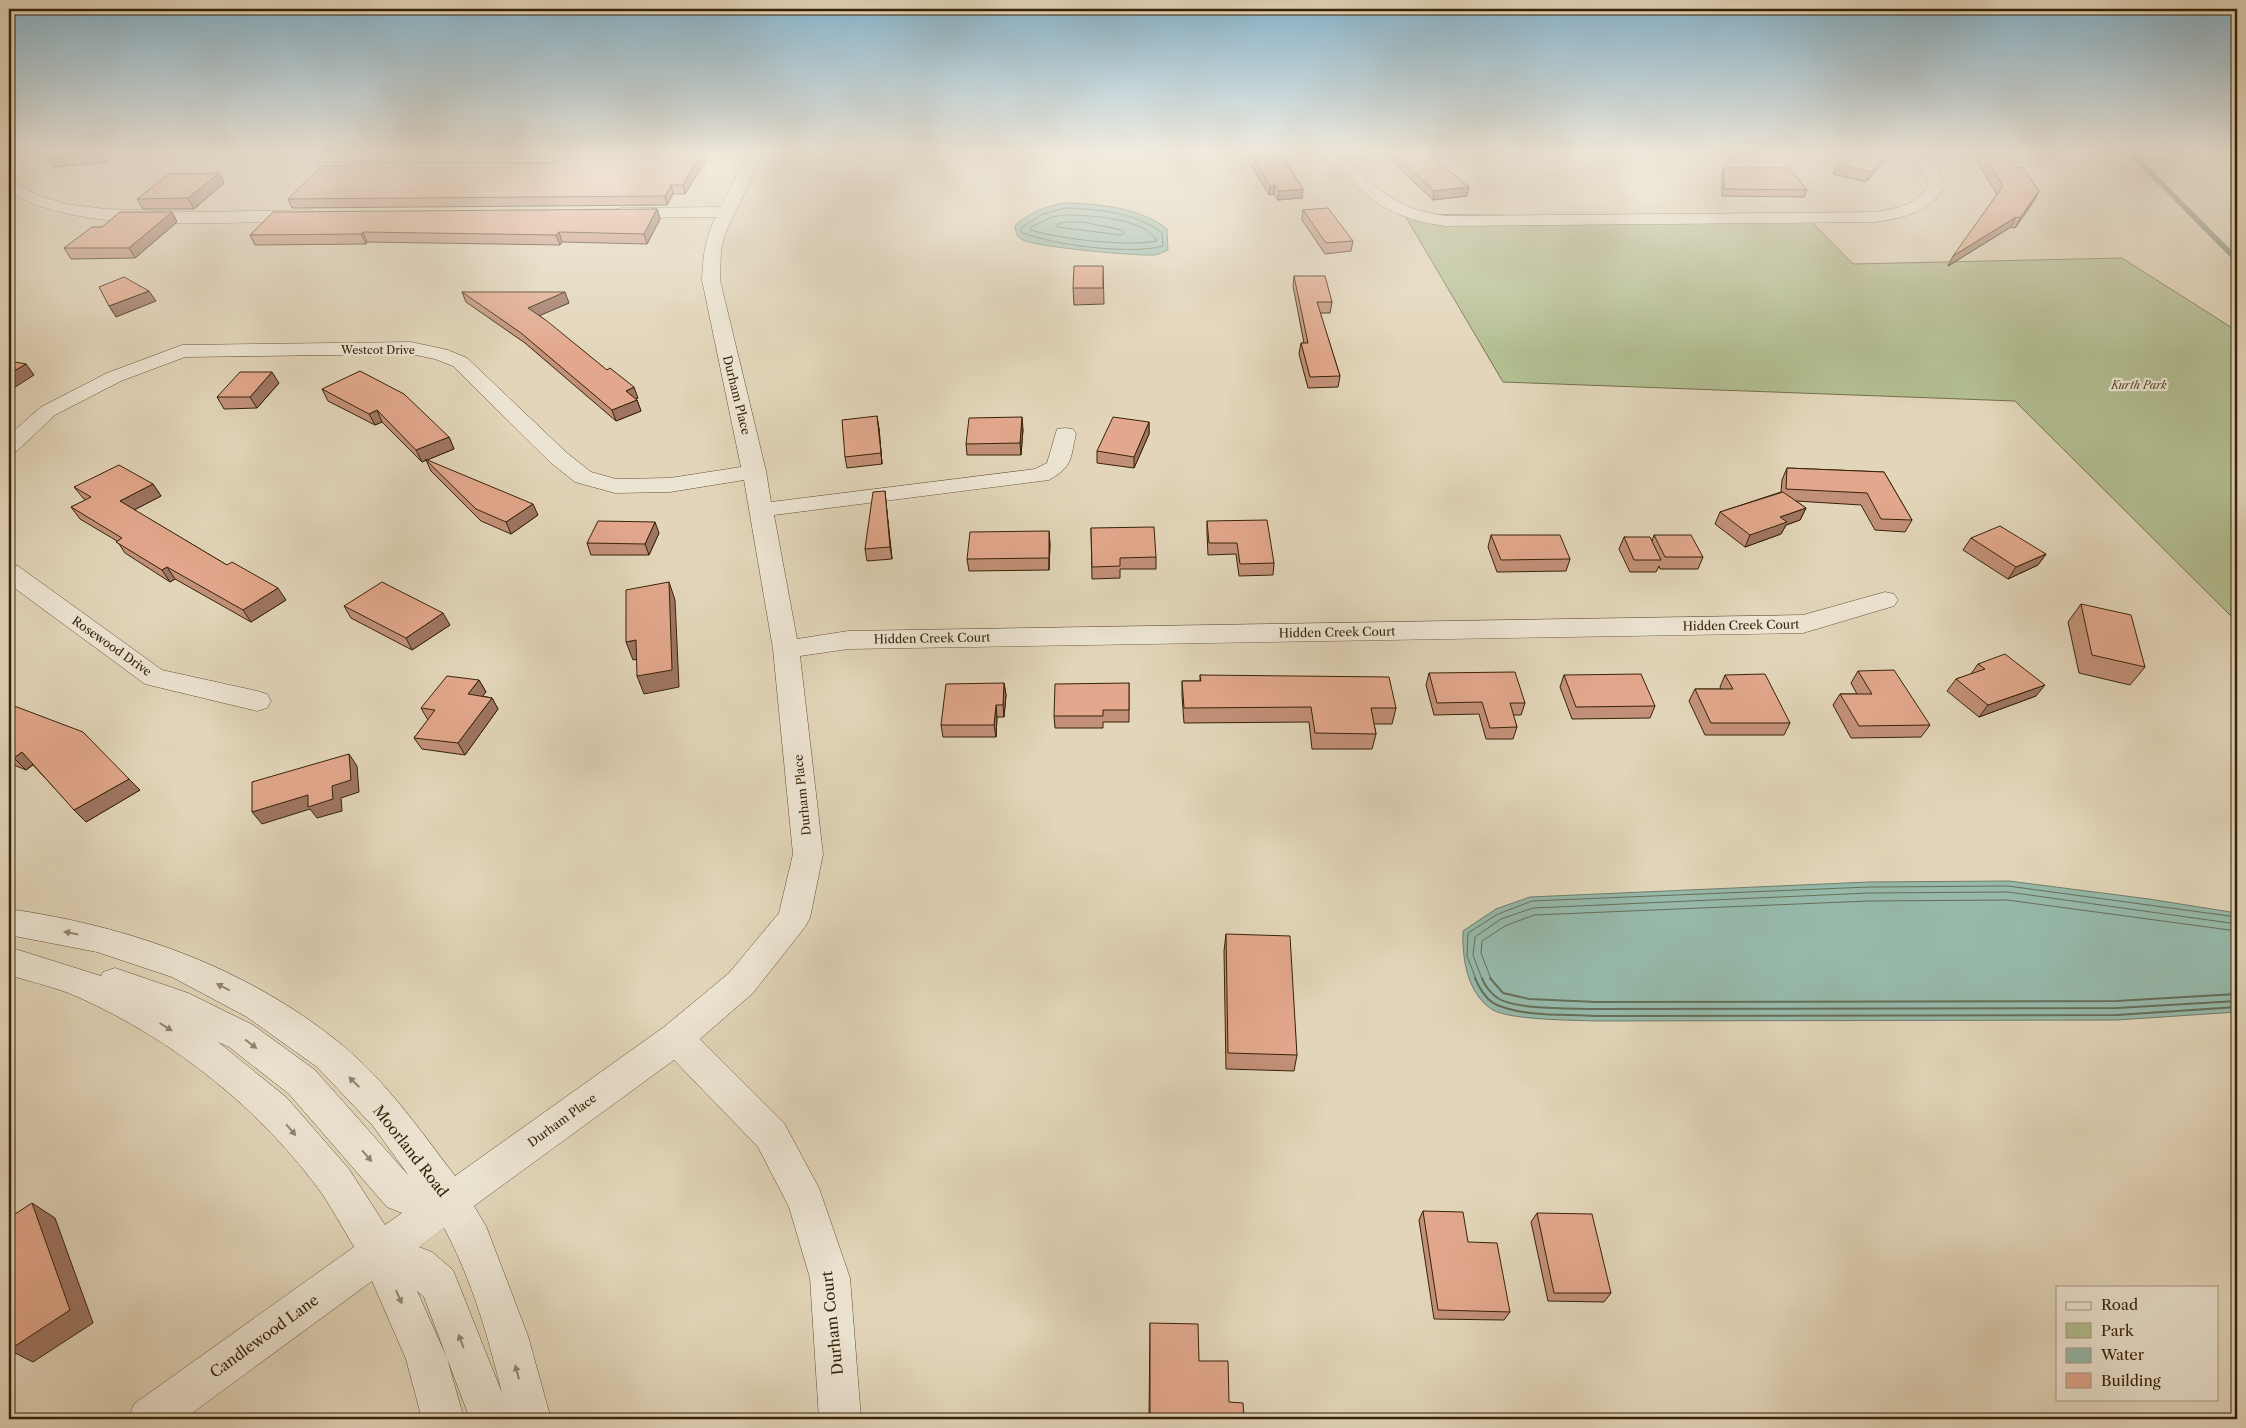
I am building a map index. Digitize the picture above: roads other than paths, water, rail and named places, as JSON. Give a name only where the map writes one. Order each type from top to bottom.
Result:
[{"type":"street","name":"Durham Place","points":[[380,1253],[676,1038],[741,983],[794,918],[808,854],[786,649],[755,471],[711,280],[712,250],[722,220]]},
{"type":"street","points":[[1441,220],[1472,222],[1663,220]]},
{"type":"street","name":"Westcot Drive","points":[[9,446],[48,411],[114,377],[182,351],[411,348],[441,354],[460,362],[559,458],[583,477],[615,486],[670,484],[755,471]]},
{"type":"street","points":[[762,510],[1040,475],[1057,466],[1065,434]]},
{"type":"street","name":"Rosewood Drive","points":[[9,572],[154,677],[257,702]]},
{"type":"street","name":"Hidden Creek Court","points":[[786,649],[848,640],[1803,624],[1885,600]]},
{"type":"street","name":"Moorland Road","points":[[9,922],[97,938],[182,966],[259,1006],[329,1056],[386,1114],[450,1202],[472,1240],[508,1336],[530,1419]]},
{"type":"street","points":[[9,960],[92,974],[176,1004],[241,1036],[302,1082],[400,1194],[422,1202],[450,1202]]},
{"type":"street","points":[[9,960],[84,984],[138,1010],[205,1052],[274,1110],[336,1182],[380,1253],[426,1358],[443,1419]]},
{"type":"street","name":"Durham Court","points":[[676,1038],[771,1135],[806,1202],[830,1278],[840,1419]]},
{"type":"street","points":[[380,1253],[418,1266],[438,1284],[491,1419]]},
{"type":"street","name":"Candlewood Lane","points":[[149,1419],[380,1253]]},
{"type":"water","points":[[1152,220],[1167,229],[1168,250],[1159,254],[1143,255],[1044,245],[1029,242],[1018,237],[1015,226],[1020,221]]},
{"type":"water","points":[[2009,881],[2149,899],[2237,913],[2237,1012],[2117,1020],[1595,1021],[1542,1019],[1513,1016],[1493,1010],[1477,995],[1465,964],[1463,931],[1496,909],[1530,897],[1869,882]]},
{"type":"waterway","points":[[2197,220],[2237,260]]},
{"type":"park label","name":"Kurth Park","points":[[2139,385]]}]
